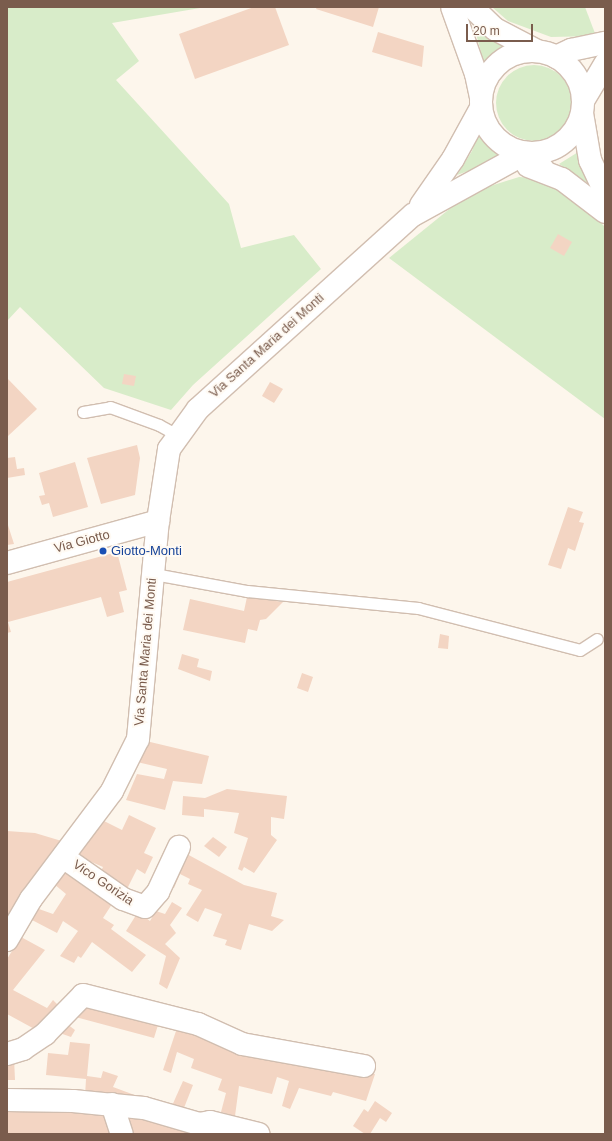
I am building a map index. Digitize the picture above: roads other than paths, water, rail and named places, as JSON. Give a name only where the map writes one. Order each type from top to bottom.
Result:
[{"type":"street","points":[[452,7],[476,74],[481,103],[495,138],[514,150],[519,158],[562,179],[605,212]]},
{"type":"street","points":[[472,7],[495,29],[547,54],[576,76],[590,160],[605,192]]},
{"type":"street","points":[[413,215],[453,159],[481,103],[487,77],[503,60],[513,54],[547,54],[605,43]]},
{"type":"street","points":[[413,215],[457,188],[519,158],[550,150],[561,144],[574,130],[582,107],[605,64]]},
{"type":"street","name":"Via Santa Maria dei Monti","points":[[7,940],[63,857],[112,791],[138,739],[158,521],[169,449],[177,435],[198,409],[413,215]]},
{"type":"street","name":"Via Giotto","points":[[7,563],[158,521]]},
{"type":"street","name":"Vico Gorizia","points":[[63,857],[124,899],[145,907],[158,892],[180,847]]},
{"type":"street","points":[[7,1054],[23,1049],[45,1034],[83,995],[198,1024],[242,1044],[364,1066]]},
{"type":"street","points":[[7,1100],[112,1104],[259,1134]]},
{"type":"street","points":[[112,1104],[122,1134]]},
{"type":"lane","points":[[83,412],[110,408],[160,425],[177,435]]},
{"type":"lane","points":[[154,574],[247,592],[418,608],[580,650],[597,639]]},
{"type":"place","name":"Giotto-Monti","points":[[103,551]]}]
